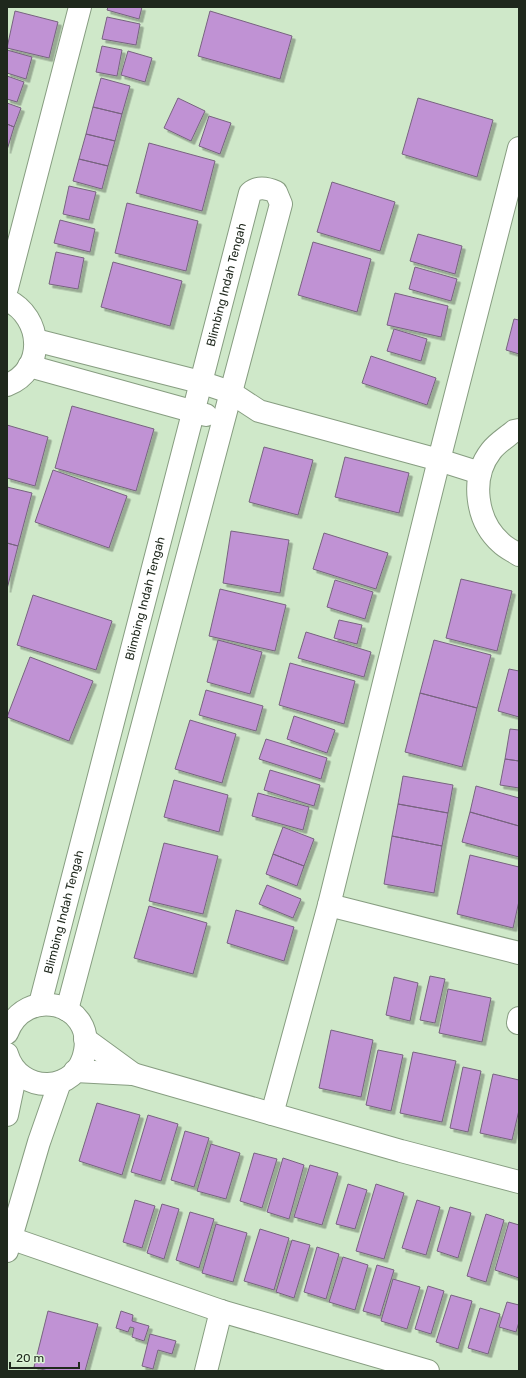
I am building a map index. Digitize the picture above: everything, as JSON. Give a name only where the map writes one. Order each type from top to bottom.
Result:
[{"type":"street","points":[[7,288],[80,7]]},
{"type":"street","points":[[272,1114],[329,905],[439,460],[519,148]]},
{"type":"street","name":"Blimbing Indah Tengah","points":[[40,1004],[250,193],[260,188],[274,191],[278,195],[281,204],[230,392]]},
{"type":"street","points":[[7,300],[15,304],[24,312],[31,322],[35,340],[35,349],[29,366],[22,376],[7,385]]},
{"type":"street","points":[[35,340],[200,382],[230,392],[259,411],[439,460],[480,474]]},
{"type":"street","points":[[29,366],[136,396],[194,410],[222,421],[259,411]]},
{"type":"street","points":[[67,1010],[230,392]]},
{"type":"street","points":[[519,430],[514,431],[491,451],[480,474],[478,503],[486,525],[501,544],[519,555]]},
{"type":"street","points":[[329,905],[519,953]]},
{"type":"street","points":[[8,1027],[17,1015],[26,1009],[40,1004],[48,1004],[67,1010],[80,1023],[86,1039],[82,1062],[68,1076],[39,1142],[8,1242],[221,1311],[426,1371]]},
{"type":"street","points":[[86,1039],[133,1074]]},
{"type":"street","points":[[12,1063],[26,1079],[37,1084],[48,1084],[68,1076],[133,1074],[519,1182]]},
{"type":"street","points":[[7,1115],[12,1063]]},
{"type":"street","points":[[206,1371],[221,1311]]},
{"type":"building","points":[[108,7],[142,7],[139,19],[107,10]]},
{"type":"building","points":[[15,11],[58,22],[49,58],[7,48]]},
{"type":"building","points":[[210,11],[292,36],[280,79],[198,56]]},
{"type":"building","points":[[107,17],[140,24],[136,45],[102,39]]},
{"type":"building","points":[[102,46],[122,50],[117,76],[96,72]]},
{"type":"building","points":[[7,50],[32,57],[26,79],[7,73]]},
{"type":"building","points":[[128,51],[152,58],[145,82],[121,75]]},
{"type":"building","points":[[7,76],[24,82],[17,102],[7,99]]},
{"type":"building","points":[[101,78],[130,86],[122,114],[93,107]]},
{"type":"building","points":[[178,98],[205,111],[191,141],[164,128]]},
{"type":"building","points":[[418,98],[493,120],[477,177],[402,154]]},
{"type":"building","points":[[7,103],[21,108],[14,127],[7,124]]},
{"type":"building","points":[[93,107],[122,114],[115,141],[86,134]]},
{"type":"building","points":[[209,116],[231,123],[220,154],[199,146]]},
{"type":"building","points":[[7,124],[14,127],[7,150]]},
{"type":"building","points":[[86,134],[115,141],[108,166],[79,159]]},
{"type":"building","points":[[149,143],[215,161],[202,211],[136,193]]},
{"type":"building","points":[[79,159],[108,166],[102,189],[73,181]]},
{"type":"building","points":[[332,182],[395,202],[380,251],[317,232]]},
{"type":"building","points":[[69,186],[96,192],[89,220],[63,214]]},
{"type":"building","points":[[127,203],[198,221],[186,271],[115,253]]},
{"type":"building","points":[[60,220],[95,229],[90,252],[54,243]]},
{"type":"building","points":[[418,234],[462,246],[455,274],[410,261]]},
{"type":"building","points":[[313,242],[371,259],[357,312],[298,295]]},
{"type":"building","points":[[56,252],[84,258],[78,289],[49,284]]},
{"type":"building","points":[[113,262],[182,281],[170,326],[101,307]]},
{"type":"building","points":[[415,267],[457,279],[451,301],[409,289]]},
{"type":"building","points":[[395,293],[448,306],[441,337],[387,325]]},
{"type":"building","points":[[514,319],[519,320],[519,354],[506,350]]},
{"type":"building","points":[[394,329],[427,339],[421,361],[387,351]]},
{"type":"building","points":[[371,356],[436,378],[427,405],[362,383]]},
{"type":"building","points":[[72,406],[154,429],[136,491],[55,468]]},
{"type":"building","points":[[7,425],[48,437],[35,486],[7,478]]},
{"type":"building","points":[[264,447],[313,460],[298,515],[249,502]]},
{"type":"building","points":[[345,457],[409,473],[399,513],[335,497]]},
{"type":"building","points":[[53,470],[127,496],[109,548],[35,522]]},
{"type":"building","points":[[7,487],[32,493],[18,546],[7,543]]},
{"type":"building","points":[[231,531],[289,540],[280,593],[223,583]]},
{"type":"building","points":[[324,533],[388,553],[376,589],[313,569]]},
{"type":"building","points":[[7,543],[18,546],[7,589]]},
{"type":"building","points":[[461,579],[512,591],[497,651],[446,638]]},
{"type":"building","points":[[335,580],[373,592],[365,619],[327,607]]},
{"type":"building","points":[[220,589],[286,605],[275,651],[209,636]]},
{"type":"building","points":[[33,595],[112,621],[96,670],[17,645]]},
{"type":"building","points":[[339,620],[362,625],[357,644],[334,638]]},
{"type":"building","points":[[306,632],[371,652],[364,677],[298,658]]},
{"type":"building","points":[[218,640],[262,652],[250,694],[207,682]]},
{"type":"building","points":[[434,640],[491,655],[477,708],[420,693]]},
{"type":"building","points":[[30,657],[93,681],[69,741],[7,717]]},
{"type":"building","points":[[290,663],[355,681],[344,724],[279,705]]},
{"type":"building","points":[[509,669],[519,671],[519,717],[498,711]]},
{"type":"building","points":[[206,690],[263,706],[256,731],[199,715]]},
{"type":"building","points":[[420,693],[477,708],[462,767],[405,752]]},
{"type":"building","points":[[294,716],[335,730],[327,753],[287,739]]},
{"type":"building","points":[[190,720],[236,734],[222,783],[175,769]]},
{"type":"building","points":[[510,729],[519,730],[519,761],[505,759]]},
{"type":"building","points":[[266,739],[327,758],[321,779],[259,759]]},
{"type":"building","points":[[505,759],[519,761],[519,788],[500,785]]},
{"type":"building","points":[[270,770],[320,785],[314,806],[264,790]]},
{"type":"building","points":[[403,776],[453,785],[448,813],[398,804]]},
{"type":"building","points":[[174,780],[228,795],[219,832],[164,817]]},
{"type":"building","points":[[476,786],[519,798],[519,826],[470,812]]},
{"type":"building","points":[[258,793],[309,807],[303,830],[252,816]]},
{"type":"building","points":[[398,804],[448,813],[442,846],[392,836]]},
{"type":"building","points":[[470,812],[519,826],[519,857],[462,842]]},
{"type":"building","points":[[283,827],[314,839],[304,866],[273,854]]},
{"type":"building","points":[[392,836],[442,846],[434,893],[384,884]]},
{"type":"building","points":[[164,843],[218,856],[203,914],[149,901]]},
{"type":"building","points":[[273,854],[304,866],[297,886],[266,874]]},
{"type":"building","points":[[470,855],[519,867],[519,901],[513,928],[457,914]]},
{"type":"building","points":[[267,885],[301,899],[293,918],[259,904]]},
{"type":"building","points":[[149,906],[207,923],[193,974],[134,958]]},
{"type":"building","points":[[236,910],[294,927],[284,961],[227,943]]},
{"type":"building","points":[[430,976],[445,979],[435,1023],[420,1020]]},
{"type":"building","points":[[394,977],[418,983],[410,1021],[386,1015]]},
{"type":"building","points":[[448,989],[491,998],[482,1042],[439,1033]]},
{"type":"building","points":[[331,1030],[373,1040],[361,1097],[319,1088]]},
{"type":"building","points":[[378,1050],[403,1055],[391,1111],[366,1105]]},
{"type":"building","points":[[413,1052],[456,1061],[442,1122],[400,1113]]},
{"type":"building","points":[[463,1067],[481,1071],[468,1132],[450,1128]]},
{"type":"building","points":[[493,1074],[519,1080],[519,1110],[512,1140],[480,1133]]},
{"type":"building","points":[[97,1103],[140,1115],[122,1175],[79,1161]]},
{"type":"building","points":[[148,1115],[178,1124],[161,1181],[131,1172]]},
{"type":"building","points":[[185,1131],[209,1138],[194,1187],[171,1180]]},
{"type":"building","points":[[211,1144],[240,1153],[226,1199],[197,1191]]},
{"type":"building","points":[[254,1153],[277,1159],[262,1208],[240,1201]]},
{"type":"building","points":[[283,1158],[304,1165],[289,1219],[267,1212]]},
{"type":"building","points":[[310,1165],[338,1173],[322,1225],[294,1217]]},
{"type":"building","points":[[348,1184],[367,1190],[355,1229],[336,1224]]},
{"type":"building","points":[[376,1184],[404,1193],[384,1259],[356,1251]]},
{"type":"building","points":[[135,1200],[155,1206],[142,1248],[123,1242]]},
{"type":"building","points":[[417,1200],[440,1207],[426,1255],[402,1248]]},
{"type":"building","points":[[162,1204],[179,1209],[164,1259],[147,1253]]},
{"type":"building","points":[[450,1207],[471,1213],[458,1258],[437,1251]]},
{"type":"building","points":[[190,1212],[214,1219],[199,1268],[176,1260]]},
{"type":"building","points":[[486,1214],[504,1220],[486,1282],[467,1276]]},
{"type":"building","points":[[509,1222],[519,1225],[519,1278],[495,1270]]},
{"type":"building","points":[[216,1224],[247,1233],[233,1282],[202,1273]]},
{"type":"building","points":[[260,1229],[289,1238],[274,1290],[244,1281]]},
{"type":"building","points":[[292,1240],[310,1245],[294,1298],[276,1292]]},
{"type":"building","points":[[317,1247],[339,1254],[326,1299],[304,1292]]},
{"type":"building","points":[[343,1257],[368,1265],[355,1310],[329,1302]]},
{"type":"building","points":[[377,1265],[394,1270],[380,1316],[363,1311]]},
{"type":"building","points":[[393,1279],[420,1287],[407,1329],[381,1321]]},
{"type":"building","points":[[428,1286],[444,1291],[431,1334],[415,1329]]},
{"type":"building","points":[[451,1295],[472,1301],[458,1349],[436,1342]]},
{"type":"building","points":[[507,1302],[519,1305],[519,1322],[516,1332],[499,1327]]},
{"type":"building","points":[[480,1308],[500,1314],[488,1354],[468,1348]]},
{"type":"building","points":[[48,1311],[98,1324],[85,1371],[48,1371],[34,1367]]},
{"type":"building","points":[[121,1311],[133,1315],[132,1321],[149,1326],[144,1341],[132,1337],[134,1328],[130,1327],[128,1332],[116,1328]]},
{"type":"building","points":[[150,1334],[176,1341],[172,1354],[158,1350],[153,1369],[142,1366]]}]
